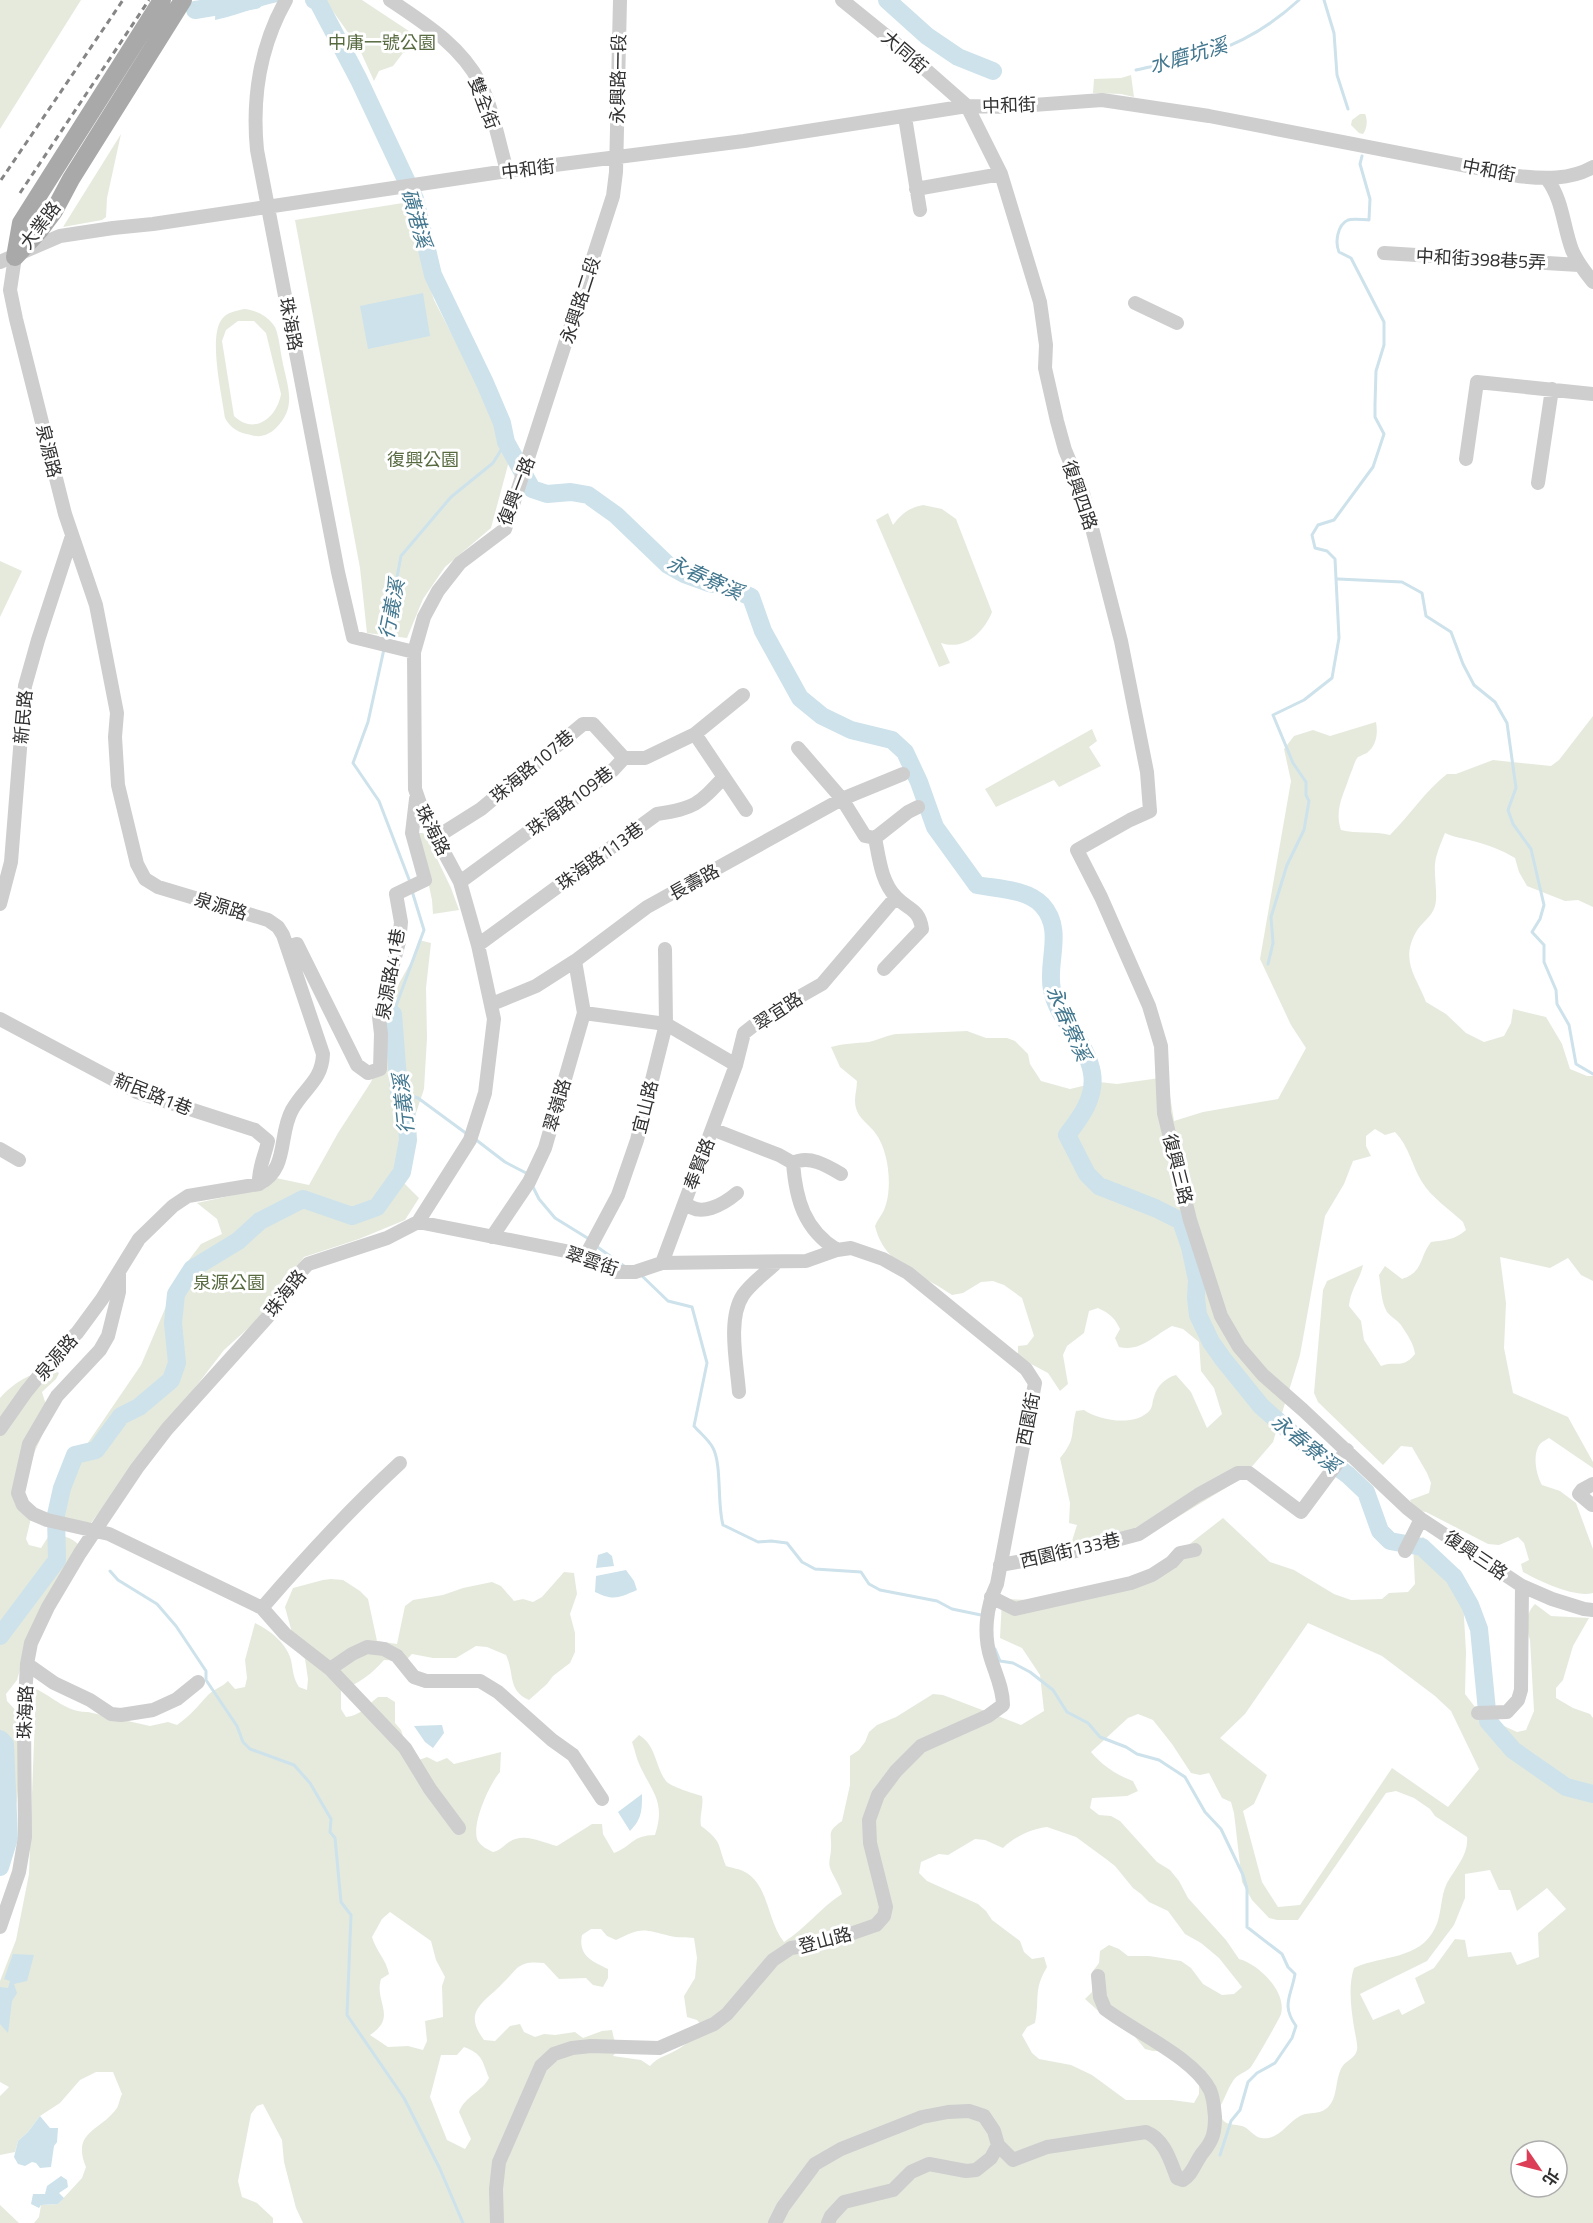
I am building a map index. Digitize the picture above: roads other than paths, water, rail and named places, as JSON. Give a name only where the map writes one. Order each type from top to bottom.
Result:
[{"type":"main road","name":"大業路","points":[[7,260],[21,223],[162,0]]},
{"type":"main road","name":"大業路","points":[[7,260],[39,231],[54,211],[71,179],[183,0]]},
{"type":"street","name":"雙全街","points":[[390,0],[435,31],[466,63],[480,84],[507,171]]},
{"type":"street","name":"永興路一段","points":[[617,157],[620,0]]},
{"type":"street","name":"大同街","points":[[842,0],[900,46],[967,106]]},
{"type":"street","name":"珠海路","points":[[0,1927],[19,1872],[25,1837],[24,1717],[27,1664],[31,1643],[48,1607],[80,1553],[137,1468],[167,1430],[273,1311],[294,1279],[308,1264],[387,1239],[418,1222],[470,1140],[485,1093],[494,1019],[492,1004],[460,882],[435,838],[417,796],[413,762],[414,651],[354,637],[338,572],[258,159],[256,106],[258,83],[265,50],[283,6]]},
{"type":"street","name":"中和街","points":[[268,206],[905,117],[967,106],[1007,107],[1102,100],[1209,116],[1518,176],[1547,179],[1569,176],[1593,167]]},
{"type":"street","name":"復興四路","points":[[967,106],[1001,174],[1040,302],[1046,345],[1045,368],[1065,450],[1083,493],[1118,630],[1147,772],[1150,811],[1077,850]]},
{"type":"street","points":[[905,117],[920,210]]},
{"type":"street","name":"永興路二段","points":[[534,442],[613,196],[617,157]]},
{"type":"street","points":[[916,189],[1001,174]]},
{"type":"street","points":[[1547,179],[1556,191],[1572,250],[1579,265],[1593,282]]},
{"type":"street","points":[[7,260],[60,236],[268,206]]},
{"type":"street","name":"中和街398巷5弄","points":[[1383,253],[1579,265]]},
{"type":"street","name":"泉源路","points":[[0,1429],[26,1392],[64,1345],[77,1333],[102,1299],[139,1239],[173,1206],[188,1196],[259,1184],[268,1179],[280,1160],[287,1119],[297,1102],[317,1078],[323,1064],[323,1054],[288,947],[278,927],[268,920],[158,887],[142,874],[137,864],[118,785],[115,736],[117,713],[96,605],[65,514],[16,320],[7,260]]},
{"type":"street","points":[[0,301],[8,306],[16,320]]},
{"type":"street","points":[[1135,303],[1177,323]]},
{"type":"street","points":[[1466,459],[1476,382],[1593,394]]},
{"type":"street","points":[[1538,483],[1552,389]]},
{"type":"street","name":"復興一路","points":[[414,651],[424,616],[438,591],[460,563],[505,529],[534,442]]},
{"type":"street","name":"新民路","points":[[0,904],[11,862],[25,686],[72,536]]},
{"type":"street","name":"珠海路109巷","points":[[460,882],[613,770],[624,758],[645,758],[694,734],[743,695]]},
{"type":"street","name":"珠海路107巷","points":[[435,838],[481,809],[583,724],[593,724],[624,758]]},
{"type":"street","points":[[694,734],[746,810]]},
{"type":"street","points":[[798,748],[842,799],[865,836],[875,838],[918,807]]},
{"type":"street","name":"長壽路","points":[[492,1004],[536,986],[575,961],[647,907],[842,799],[903,774]]},
{"type":"street","name":"珠海路113巷","points":[[478,945],[657,814],[690,809],[724,777]]},
{"type":"street","name":"泉源路41巷","points":[[288,947],[297,944],[357,1065],[368,1073],[380,1069],[379,1017],[399,942],[400,922],[396,894],[425,880],[412,833],[417,796]]},
{"type":"street","points":[[875,838],[880,866],[896,897],[921,918],[922,929],[884,969]]},
{"type":"street","name":"復興三路","points":[[1077,850],[1101,897],[1149,1006],[1161,1046],[1164,1113],[1190,1220],[1221,1316],[1239,1347],[1263,1375],[1421,1519],[1522,1586],[1552,1599],[1593,1610]]},
{"type":"street","name":"翠宜路","points":[[736,1065],[744,1033],[767,1015],[822,984],[896,897]]},
{"type":"street","name":"宜山路","points":[[586,1255],[618,1195],[637,1140],[666,1024],[665,949]]},
{"type":"street","name":"翠嶺路","points":[[492,1237],[529,1182],[545,1148],[584,1013],[575,961]]},
{"type":"street","points":[[584,1013],[666,1024],[736,1065]]},
{"type":"street","name":"新民路1巷","points":[[0,1019],[137,1092],[255,1130],[268,1141],[266,1154],[258,1170],[259,1184]]},
{"type":"street","name":"奉賢路","points":[[662,1263],[736,1065]]},
{"type":"street","points":[[712,1129],[779,1155],[793,1163]]},
{"type":"street","points":[[0,1149],[20,1160]]},
{"type":"street","points":[[793,1163],[810,1160],[826,1165],[841,1174]]},
{"type":"street","points":[[793,1163],[797,1196],[811,1228],[822,1241],[837,1250]]},
{"type":"street","points":[[685,1202],[694,1210],[700,1210],[726,1203],[737,1193]]},
{"type":"street","name":"翠雲街","points":[[418,1222],[586,1255],[617,1272],[635,1272],[662,1263],[806,1261],[837,1250]]},
{"type":"street","name":"西園街","points":[[837,1250],[851,1248],[883,1259],[908,1273],[1026,1369],[1035,1383],[997,1584],[991,1596]]},
{"type":"street","points":[[738,1392],[734,1318],[737,1306],[749,1288],[777,1262]]},
{"type":"street","points":[[120,1270],[119,1292],[108,1336],[100,1350],[57,1396],[29,1444],[18,1493],[23,1505],[33,1514],[47,1520],[110,1534],[262,1608],[285,1634],[330,1669],[405,1748],[430,1789],[459,1828]]},
{"type":"street","name":"西園街133巷","points":[[1000,1565],[1064,1554],[1139,1534],[1231,1476],[1244,1472],[1249,1473],[1301,1512],[1347,1450]]},
{"type":"street","points":[[262,1608],[318,1544],[362,1498],[400,1463]]},
{"type":"street","points":[[1593,1485],[1581,1490],[1580,1494],[1593,1505],[1593,1514]]},
{"type":"street","points":[[1408,1545],[1421,1519]]},
{"type":"street","points":[[991,1596],[1015,1610],[1131,1583],[1152,1575],[1172,1562],[1180,1553],[1195,1550]]},
{"type":"street","points":[[1478,1713],[1503,1712],[1514,1707],[1518,1700],[1521,1690],[1522,1586]]},
{"type":"street","name":"登山路","points":[[497,2223],[496,2189],[499,2162],[541,2066],[554,2054],[572,2048],[591,2046],[658,2048],[714,2024],[727,2014],[773,1960],[791,1948],[824,1943],[876,1925],[884,1916],[886,1906],[870,1842],[869,1820],[878,1795],[896,1771],[921,1746],[988,1716],[1003,1705],[1003,1693],[990,1656],[986,1631],[991,1596]]},
{"type":"street","points":[[330,1669],[367,1647],[384,1649],[396,1656],[414,1677],[426,1681],[480,1682],[498,1692],[552,1740],[573,1755],[602,1799]]},
{"type":"street","points":[[27,1664],[54,1683],[90,1700],[111,1714],[122,1715],[153,1710],[177,1699],[198,1682]]},
{"type":"street","points":[[775,2223],[783,2207],[815,2164],[840,2149],[922,2116],[948,2112],[969,2111],[984,2116],[994,2131],[998,2145],[1013,2160],[1047,2147],[1146,2132],[1155,2136],[1165,2147],[1177,2178],[1183,2180],[1188,2177],[1215,2133],[1214,2100],[1194,2069],[1105,2009],[1100,1997],[1098,1976]]},
{"type":"street","points":[[828,2223],[831,2216],[844,2202],[893,2190],[911,2172],[929,2164],[966,2171],[976,2170],[991,2158],[998,2145]]},
{"type":"water","points":[[216,0],[287,0],[215,20]]},
{"type":"water","points":[[423,293],[430,336],[368,349],[360,306]]},
{"type":"water","points":[[607,1552],[612,1556],[614,1566],[596,1568],[598,1555]]},
{"type":"water","points":[[626,1570],[637,1590],[616,1597],[607,1597],[595,1592],[596,1576]]},
{"type":"water","points":[[442,1725],[444,1733],[433,1748],[425,1742],[414,1726]]},
{"type":"water","points":[[642,1794],[640,1814],[630,1831],[618,1812]]},
{"type":"water","points":[[13,1954],[34,1955],[27,1981],[14,1984],[17,1993],[12,2001],[8,2033],[0,2024],[0,1987],[8,1988],[10,1981],[4,1979]]},
{"type":"water","points":[[40,2116],[50,2128],[58,2128],[51,2167],[40,2168],[32,2162],[25,2166],[18,2164],[14,2157],[18,2141]]},
{"type":"water","points":[[61,2176],[67,2180],[68,2187],[59,2193],[64,2198],[58,2204],[41,2205],[39,2208],[31,2204],[33,2194],[45,2194],[47,2186]]},
{"type":"waterway","name":"磺港溪","points":[[195,10],[255,0]]},
{"type":"waterway","name":"永春寮溪","points":[[314,0],[318,2],[359,80],[415,199],[433,275],[485,383],[502,423],[506,442],[532,489],[547,494],[571,492],[588,495],[616,515],[668,565],[684,574],[709,583],[727,586],[751,597],[763,631],[800,698],[822,716],[851,730],[892,740],[905,752],[919,782],[935,827],[977,885],[1020,893],[1042,905],[1049,915],[1054,935],[1051,979],[1055,1001],[1084,1051],[1092,1073],[1090,1098],[1067,1135],[1087,1174],[1099,1186],[1181,1221],[1190,1247],[1197,1280],[1198,1315],[1211,1342],[1223,1359],[1261,1406],[1366,1492],[1380,1531],[1390,1541],[1422,1547],[1454,1577],[1470,1605],[1479,1629],[1488,1721],[1513,1750],[1566,1787],[1593,1794]]},
{"type":"waterway","name":"水磨坑溪","points":[[887,0],[927,36],[958,57],[993,71]]},
{"type":"waterway","name":"水磨坑溪","points":[[1136,70],[1194,58],[1225,48],[1259,30],[1299,0]]},
{"type":"waterway","points":[[1324,0],[1334,33],[1337,75],[1348,109]]},
{"type":"waterway","points":[[1268,964],[1273,943],[1271,917],[1287,865],[1304,830],[1309,801],[1306,795],[1306,782],[1293,763],[1273,715],[1304,700],[1332,678],[1339,638],[1335,559],[1327,551],[1315,548],[1312,535],[1318,525],[1334,520],[1373,467],[1384,434],[1375,417],[1376,371],[1384,345],[1384,322],[1351,258],[1339,252],[1337,244],[1339,230],[1344,222],[1353,219],[1369,220],[1370,199],[1360,164],[1362,156]]},
{"type":"waterway","name":"行義溪","points":[[385,642],[401,556],[451,497],[493,463],[506,442]]},
{"type":"waterway","points":[[1338,579],[1402,582],[1422,593],[1426,616],[1451,632],[1474,685],[1495,702],[1507,723],[1516,788],[1508,810],[1513,824],[1531,849],[1544,905],[1540,919],[1532,932],[1544,945],[1544,962],[1556,990],[1557,1004],[1569,1025],[1576,1064],[1593,1074]]},
{"type":"waterway","name":"行義溪","points":[[384,649],[368,722],[353,763],[379,801],[410,882]]},
{"type":"waterway","name":"行義溪","points":[[393,1014],[424,930],[412,891]]},
{"type":"waterway","name":"行義溪","points":[[0,1636],[57,1560],[56,1515],[62,1488],[75,1455],[96,1450],[121,1416],[139,1407],[171,1380],[177,1363],[173,1323],[176,1294],[192,1269],[238,1241],[260,1221],[303,1199],[352,1216],[377,1207],[402,1172],[408,1140],[406,1110],[399,1092],[393,1014]]},
{"type":"waterway","points":[[399,1092],[418,1098],[467,1134]]},
{"type":"waterway","points":[[475,1139],[505,1162],[526,1173],[528,1177]]},
{"type":"waterway","points":[[532,1185],[539,1199],[555,1218],[589,1239]]},
{"type":"waterway","points":[[596,1246],[624,1266]]},
{"type":"waterway","points":[[640,1274],[668,1301],[692,1307],[707,1363],[694,1426],[709,1442],[716,1455],[723,1525],[758,1542],[787,1543],[802,1562],[815,1569],[861,1572],[869,1584],[880,1590],[937,1601],[952,1609],[981,1615]]},
{"type":"waterway","points":[[110,1571],[118,1580],[157,1604],[176,1626],[206,1671],[206,1680],[237,1726],[243,1742],[250,1749],[294,1765],[310,1783],[331,1819],[330,1832],[335,1838],[341,1902],[351,1915],[347,2015],[404,2098],[440,2169],[463,2223]]},
{"type":"waterway","points":[[995,1649],[1000,1661],[1013,1663],[1030,1672],[1053,1690],[1067,1712],[1088,1723],[1100,1737],[1137,1754],[1159,1760],[1185,1777],[1205,1812],[1221,1829],[1243,1875],[1247,1889],[1247,1927],[1282,1954],[1288,1967],[1295,1974],[1288,2006],[1291,2019],[1296,2026],[1292,2038],[1275,2063],[1257,2073],[1248,2082],[1240,2110],[1231,2121],[1220,2155]]},
{"type":"waterway","name":"行義溪","points":[[0,1739],[5,1744],[9,1838],[0,1867]]},
{"type":"railway","points":[[1,180],[123,0]]},
{"type":"railway","points":[[20,193],[149,0]]},
{"type":"park label","name":"中庸一號公園","points":[[382,42]]},
{"type":"park label","name":"復興公園","points":[[423,459]]},
{"type":"park label","name":"泉源公園","points":[[229,1282]]}]
